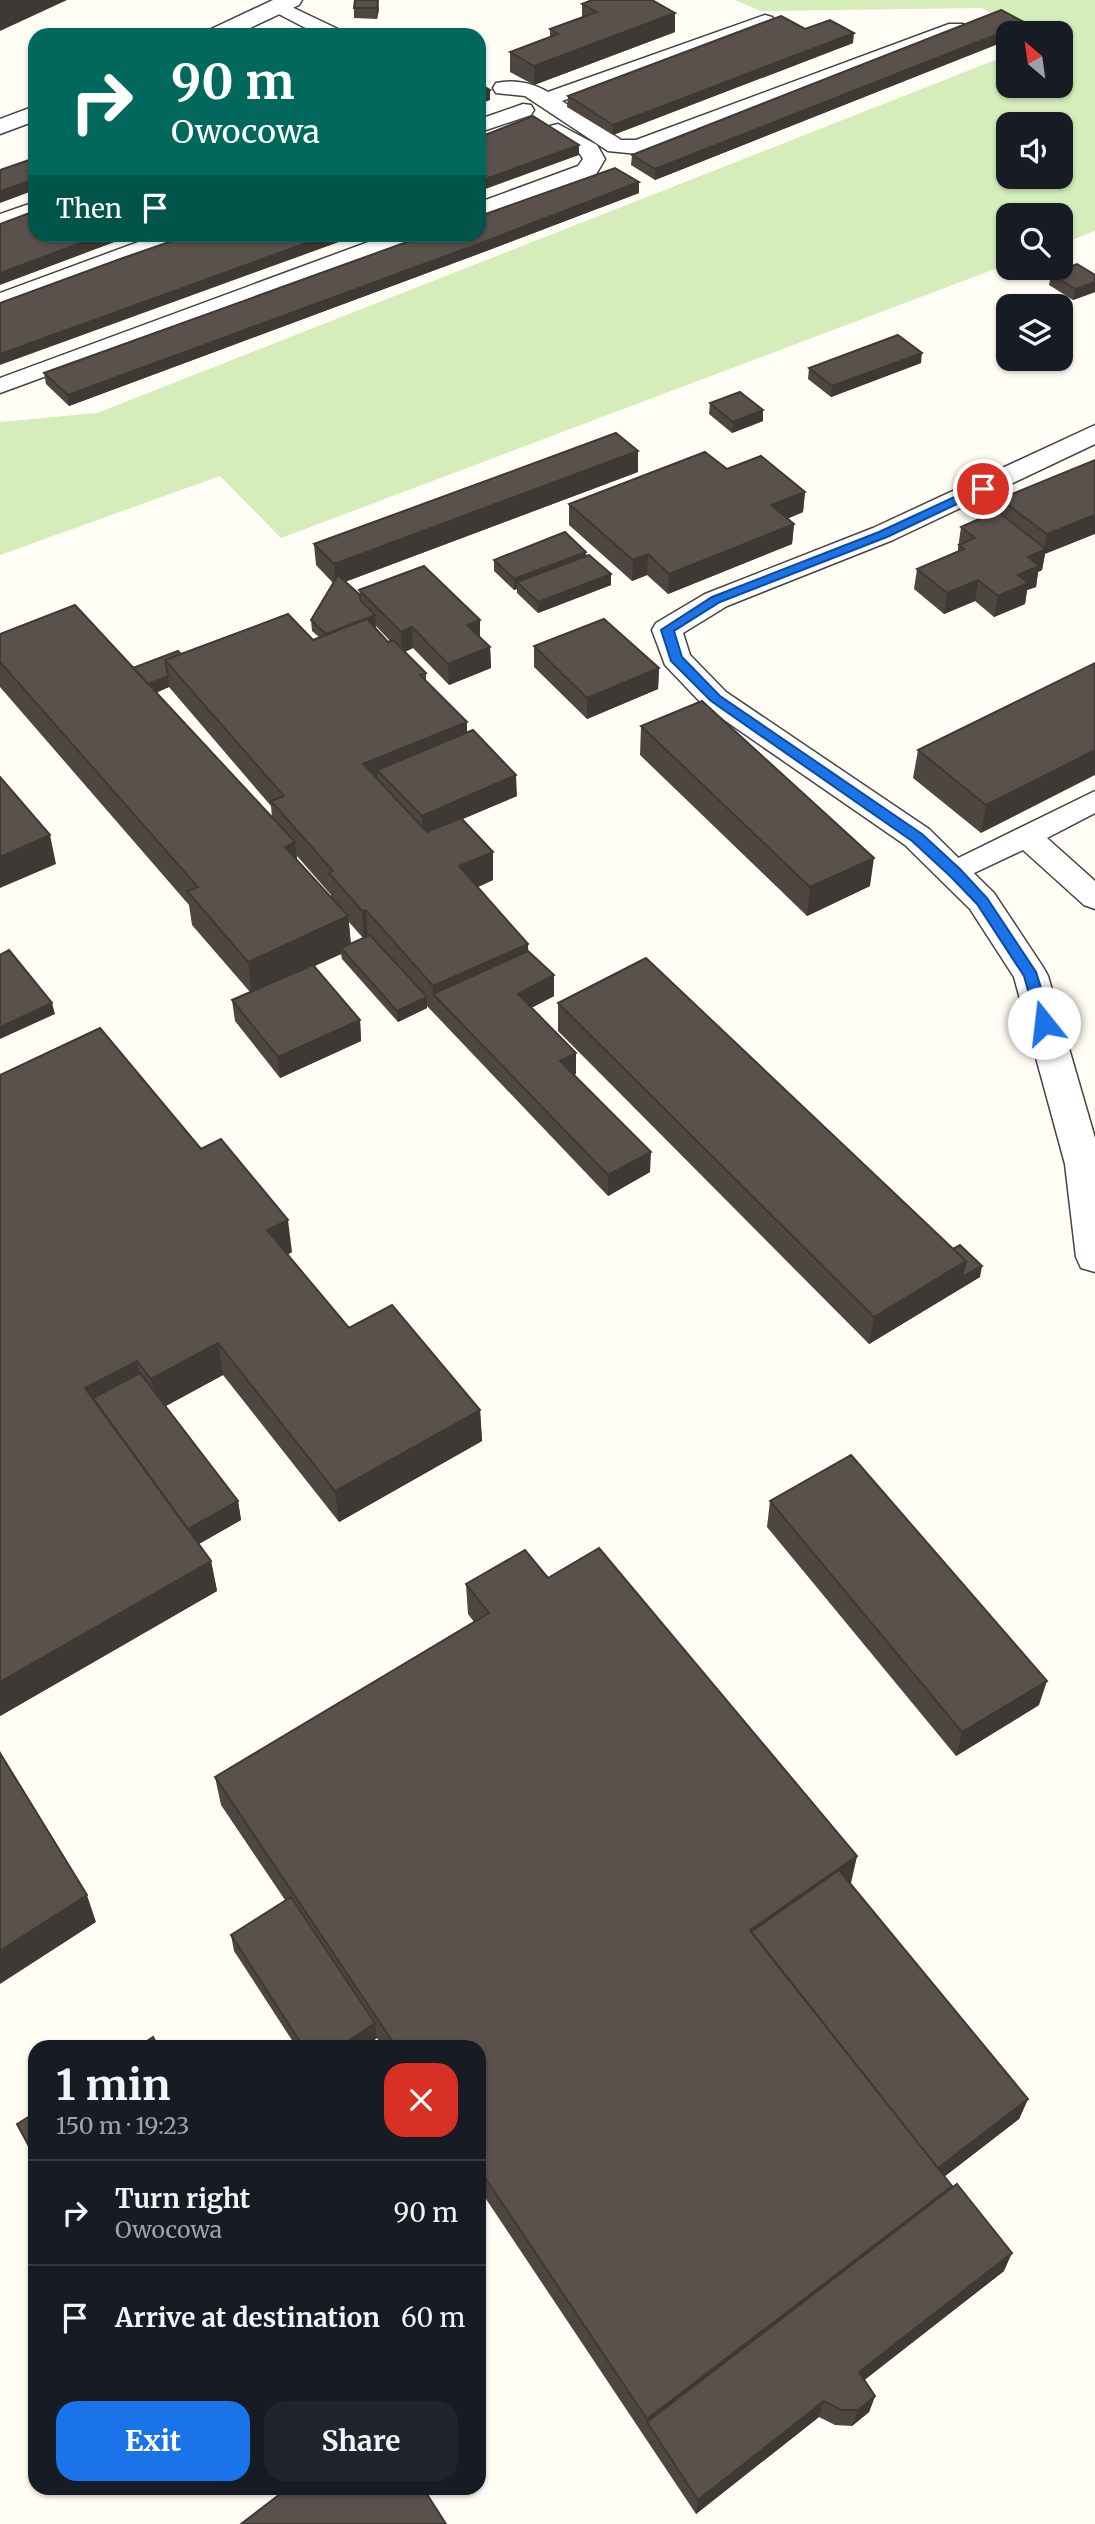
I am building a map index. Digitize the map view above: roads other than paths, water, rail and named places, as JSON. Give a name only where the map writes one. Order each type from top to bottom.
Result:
[{"type":"street","points":[[232,28],[284,3]]},
{"type":"street","points":[[0,127],[28,116]]},
{"type":"street","points":[[1095,433],[883,534],[716,600],[667,630],[676,658],[715,699],[917,837],[982,901],[1031,976],[1084,1164],[1095,1257]]},
{"type":"lane","points":[[284,3],[324,28]]},
{"type":"lane","points":[[546,100],[765,21]]},
{"type":"lane","points":[[486,208],[587,171],[594,159],[589,150],[504,99],[496,82],[530,90],[616,146],[638,148],[976,21]]},
{"type":"lane","points":[[486,124],[523,110]]},
{"type":"lane","points":[[0,222],[28,212]]},
{"type":"lane","points":[[0,301],[161,242]]},
{"type":"lane","points":[[0,386],[391,242]]},
{"type":"lane","points":[[955,872],[1095,801]]},
{"type":"lane","points":[[1026,836],[1095,898]]}]
